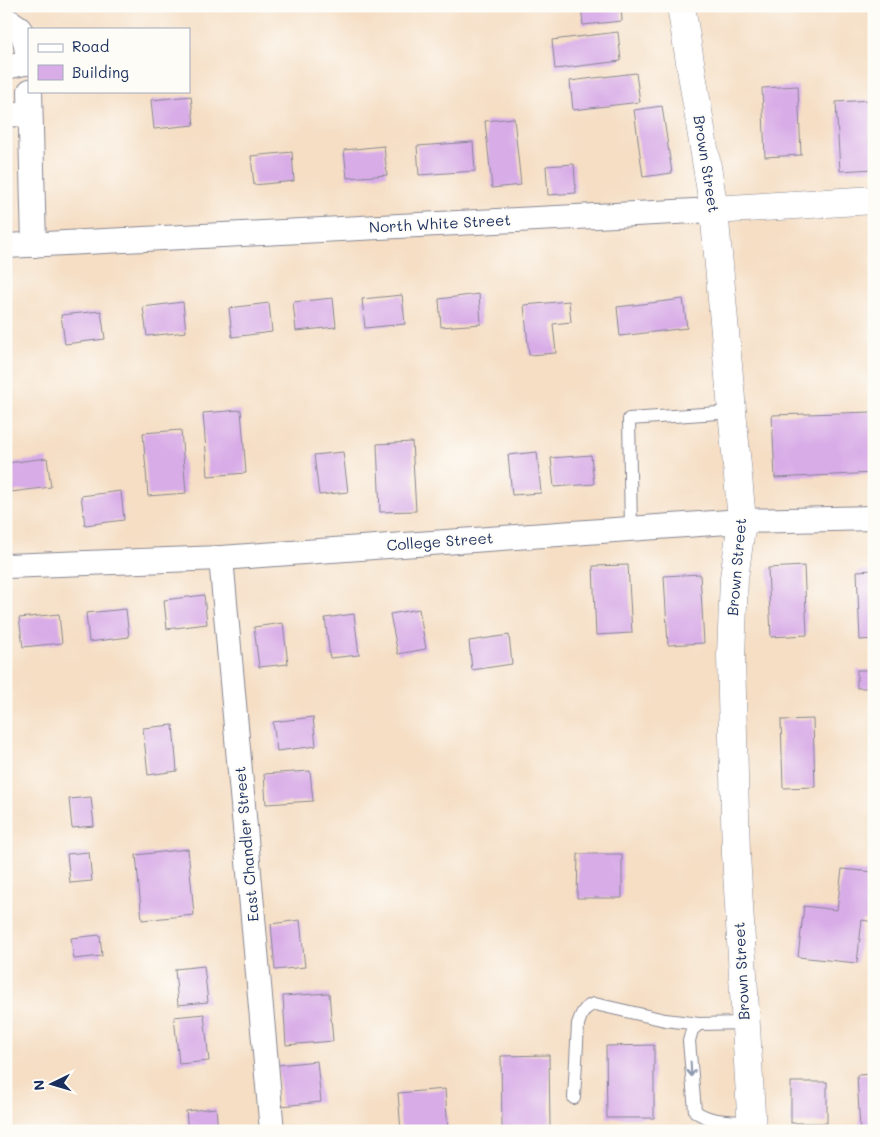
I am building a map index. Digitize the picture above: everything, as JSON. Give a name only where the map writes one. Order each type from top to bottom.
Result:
[{"type":"street","name":"Brown Street","points":[[681,6],[714,210],[742,521],[734,578],[731,656],[736,844],[744,1023],[751,1126]]},
{"type":"street","points":[[6,20],[15,23],[23,32],[27,42],[21,63]]},
{"type":"street","points":[[22,106],[34,245]]},
{"type":"street","name":"North White Street","points":[[6,246],[714,210],[874,200]]},
{"type":"street","name":"College Street","points":[[6,566],[221,558],[742,521],[874,518]]},
{"type":"street","name":"East Chandler Street","points":[[221,558],[272,1131]]},
{"type":"lane","points":[[631,529],[628,418],[732,412]]},
{"type":"lane","points":[[574,1098],[578,1024],[581,1014],[589,1006],[595,1004],[665,1020],[700,1024],[744,1023]]},
{"type":"lane","points":[[700,1024],[692,1030],[689,1041],[695,1111],[701,1116],[713,1120],[751,1126]]},
{"type":"building","points":[[581,6],[621,6],[622,21],[583,25]]},
{"type":"building","points":[[618,32],[621,61],[555,69],[552,40]]},
{"type":"building","points":[[636,73],[640,102],[573,110],[570,81]]},
{"type":"building","points":[[798,86],[801,155],[765,157],[762,88]]},
{"type":"building","points":[[191,96],[194,125],[154,129],[151,100]]},
{"type":"building","points":[[872,100],[874,169],[840,171],[836,102]]},
{"type":"building","points":[[662,106],[672,173],[643,177],[634,110]]},
{"type":"building","points":[[514,118],[521,185],[492,188],[485,121]]},
{"type":"building","points":[[473,142],[475,171],[419,175],[417,146]]},
{"type":"building","points":[[384,146],[387,175],[347,178],[344,150]]},
{"type":"building","points":[[292,152],[294,181],[254,185],[251,156]]},
{"type":"building","points":[[574,164],[576,193],[548,195],[546,166]]},
{"type":"building","points":[[479,294],[481,324],[441,327],[439,299]]},
{"type":"building","points":[[402,295],[405,324],[365,328],[362,299]]},
{"type":"building","points":[[333,298],[336,327],[296,331],[293,302]]},
{"type":"building","points":[[683,299],[687,328],[620,336],[617,307]]},
{"type":"building","points":[[569,301],[571,322],[553,324],[556,353],[529,355],[524,305]]},
{"type":"building","points":[[183,302],[186,332],[147,336],[143,307]]},
{"type":"building","points":[[269,303],[272,332],[232,337],[229,308]]},
{"type":"building","points":[[101,311],[105,339],[65,344],[61,315]]},
{"type":"building","points":[[241,410],[246,473],[208,476],[203,413]]},
{"type":"building","points":[[874,412],[874,473],[775,478],[772,415]]},
{"type":"building","points":[[181,430],[186,493],[148,496],[143,433]]},
{"type":"building","points":[[412,442],[416,511],[380,512],[377,444]]},
{"type":"building","points":[[343,452],[348,492],[319,495],[314,455]]},
{"type":"building","points":[[537,452],[541,493],[512,495],[508,455]]},
{"type":"building","points":[[591,455],[594,484],[554,487],[551,458]]},
{"type":"building","points":[[47,458],[51,487],[11,492],[7,463]]},
{"type":"building","points":[[121,491],[124,520],[85,525],[81,496]]},
{"type":"building","points":[[628,565],[632,633],[596,635],[593,566]]},
{"type":"building","points":[[804,566],[807,635],[771,637],[768,568]]},
{"type":"building","points":[[874,570],[874,639],[860,640],[857,571]]},
{"type":"building","points":[[700,574],[704,643],[668,645],[664,576]]},
{"type":"building","points":[[204,595],[207,624],[167,629],[164,600]]},
{"type":"building","points":[[126,609],[129,637],[89,642],[86,613]]},
{"type":"building","points":[[419,609],[426,649],[398,654],[390,614]]},
{"type":"building","points":[[59,614],[62,643],[23,647],[19,618]]},
{"type":"building","points":[[354,614],[359,655],[330,658],[325,618]]},
{"type":"building","points":[[283,623],[288,664],[259,667],[254,627]]},
{"type":"building","points":[[509,635],[512,664],[472,670],[469,641]]},
{"type":"building","points":[[857,670],[874,670],[874,688],[857,688]]},
{"type":"building","points":[[313,717],[316,746],[277,751],[273,722]]},
{"type":"building","points":[[813,719],[815,787],[783,788],[781,720]]},
{"type":"building","points":[[173,725],[177,771],[148,775],[143,728]]},
{"type":"building","points":[[310,771],[313,801],[266,804],[264,774]]},
{"type":"building","points":[[91,797],[94,826],[72,828],[69,799]]},
{"type":"building","points":[[188,849],[194,915],[142,920],[136,855]]},
{"type":"building","points":[[89,852],[92,881],[70,883],[67,854]]},
{"type":"building","points":[[578,854],[622,854],[622,898],[577,898]]},
{"type":"building","points":[[842,869],[874,872],[874,922],[862,920],[857,963],[798,957],[804,906],[837,910]]},
{"type":"building","points":[[300,920],[305,967],[275,970],[271,924]]},
{"type":"building","points":[[100,935],[102,956],[74,959],[71,938]]},
{"type":"building","points":[[204,966],[208,1002],[178,1005],[175,969]]},
{"type":"building","points":[[329,993],[333,1041],[286,1045],[283,996]]},
{"type":"building","points":[[204,1014],[209,1061],[179,1064],[174,1017]]},
{"type":"building","points":[[654,1045],[654,1118],[607,1118],[606,1046]]},
{"type":"building","points":[[549,1055],[550,1128],[502,1128],[501,1056]]},
{"type":"building","points":[[317,1061],[321,1102],[281,1106],[278,1065]]},
{"type":"building","points":[[874,1074],[874,1131],[860,1131],[857,1075]]},
{"type":"building","points":[[791,1082],[827,1082],[827,1123],[791,1123]]},
{"type":"building","points":[[445,1089],[448,1131],[401,1131],[398,1093]]},
{"type":"building","points":[[216,1108],[218,1131],[188,1131],[186,1111]]}]
